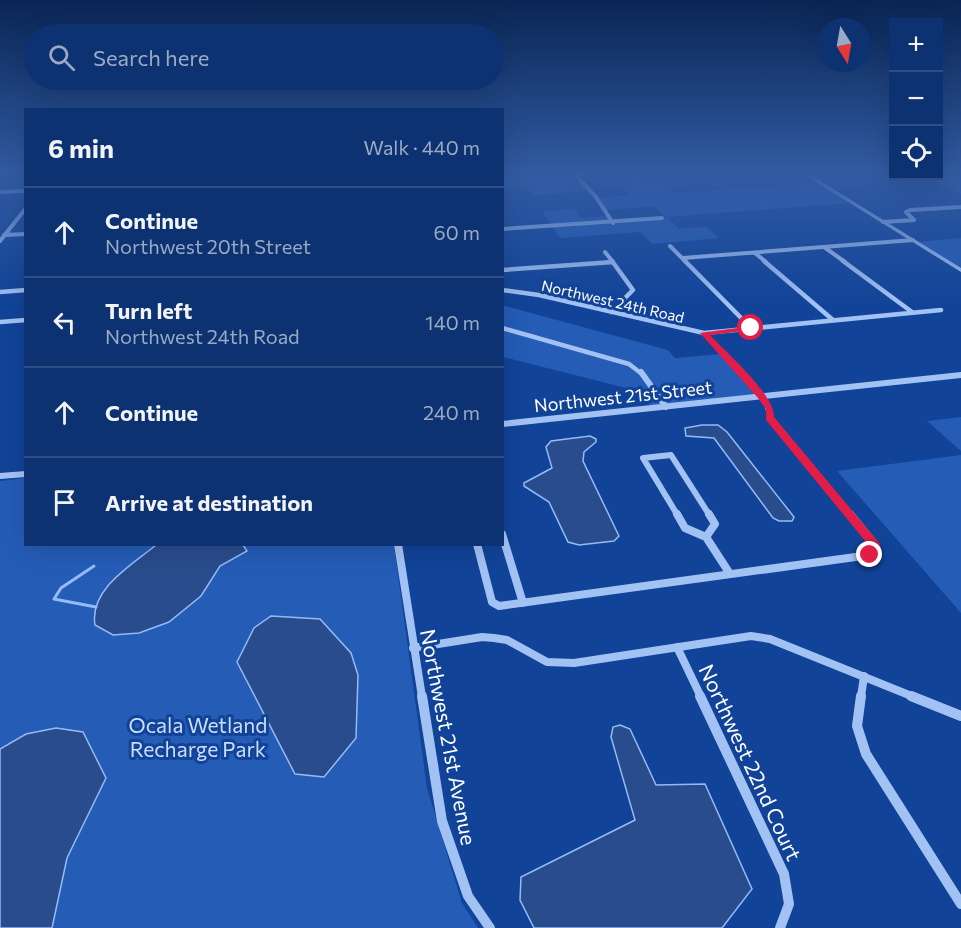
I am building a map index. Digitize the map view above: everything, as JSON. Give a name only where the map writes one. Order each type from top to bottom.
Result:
[{"type":"street","points":[[0,241],[2,235],[18,217]]},
{"type":"street","points":[[610,217],[614,223]]},
{"type":"street","points":[[875,217],[961,270]]},
{"type":"street","points":[[883,222],[914,219],[912,217]]},
{"type":"street","points":[[504,229],[662,218]]},
{"type":"street","points":[[2,235],[24,234]]},
{"type":"street","points":[[683,258],[912,240]]},
{"type":"street","points":[[670,246],[751,328]]},
{"type":"street","points":[[824,247],[912,312]]},
{"type":"street","points":[[605,252],[633,290],[611,312]]},
{"type":"street","points":[[754,253],[833,320]]},
{"type":"street","points":[[504,270],[613,262]]},
{"type":"street","points":[[0,292],[24,289]]},
{"type":"street","name":"Northwest 24th Road","points":[[504,290],[539,295],[704,333],[762,396],[770,409],[770,418],[876,546],[875,552],[870,555],[730,574]]},
{"type":"street","points":[[704,333],[941,310]]},
{"type":"street","points":[[0,322],[24,320]]},
{"type":"street","points":[[504,329],[629,364],[640,371],[666,407]]},
{"type":"street","name":"Northwest 21st Street","points":[[504,424],[961,375]]},
{"type":"street","points":[[478,546],[492,602],[499,606],[730,574],[706,537],[685,528],[644,458],[671,455],[716,524],[706,537]]},
{"type":"street","points":[[0,476],[24,474]]},
{"type":"street","points":[[504,541],[523,603]]},
{"type":"street","name":"Northwest 21st Avenue","points":[[398,546],[442,820],[468,896],[490,928]]},
{"type":"street","points":[[413,648],[482,637],[494,638],[507,640],[547,662],[574,663],[751,636],[770,639],[961,716]]},
{"type":"street","name":"Northwest 22nd Court","points":[[677,647],[784,873],[789,904],[780,928]]},
{"type":"street","points":[[864,676],[856,726],[866,754],[961,904]]},
{"type":"green space","points":[[546,217],[608,217],[611,222],[551,224]]},
{"type":"green space","points":[[667,217],[678,228],[706,227],[719,238],[653,244],[640,232],[560,238],[552,226]]},
{"type":"green space","points":[[961,238],[961,269],[918,242]]},
{"type":"green space","points":[[504,306],[668,350],[675,358],[720,354],[757,395],[650,406],[642,392],[504,357]]},
{"type":"green space","points":[[961,417],[961,451],[927,421]]},
{"type":"green space","points":[[961,455],[961,613],[837,471]]},
{"type":"green space","name":"Ocala Wetland Recharge Park","points":[[24,478],[24,546],[394,546],[427,788],[462,903],[478,928],[0,928],[0,481]]},
{"type":"shaded area","points":[[718,425],[727,432],[794,517],[792,521],[779,521],[773,518],[714,438],[686,436],[685,428]]},
{"type":"shaded area","points":[[590,436],[596,439],[596,442],[584,452],[583,461],[619,536],[614,541],[579,545],[568,542],[549,502],[524,486],[524,483],[552,468],[546,447],[551,441]]},
{"type":"shaded area","points":[[155,546],[244,546],[247,551],[220,566],[201,596],[169,622],[139,633],[113,635],[95,625],[95,612],[105,589]]},
{"type":"shaded area","points":[[271,616],[320,619],[351,653],[358,675],[356,738],[324,777],[295,774],[237,662],[254,628]]},
{"type":"shaded area","points":[[620,725],[630,729],[656,785],[705,784],[752,889],[722,928],[534,928],[520,900],[521,877],[635,820],[611,737],[613,727]]},
{"type":"shaded area","points":[[56,728],[83,732],[106,778],[67,858],[52,928],[0,928],[0,749],[26,734]]},
{"type":"waterway","points":[[94,566],[61,588],[54,599],[96,607]]},
{"type":"route","points":[[751,328],[704,333],[762,396],[770,409],[770,418],[876,546],[875,552],[870,555]]}]
